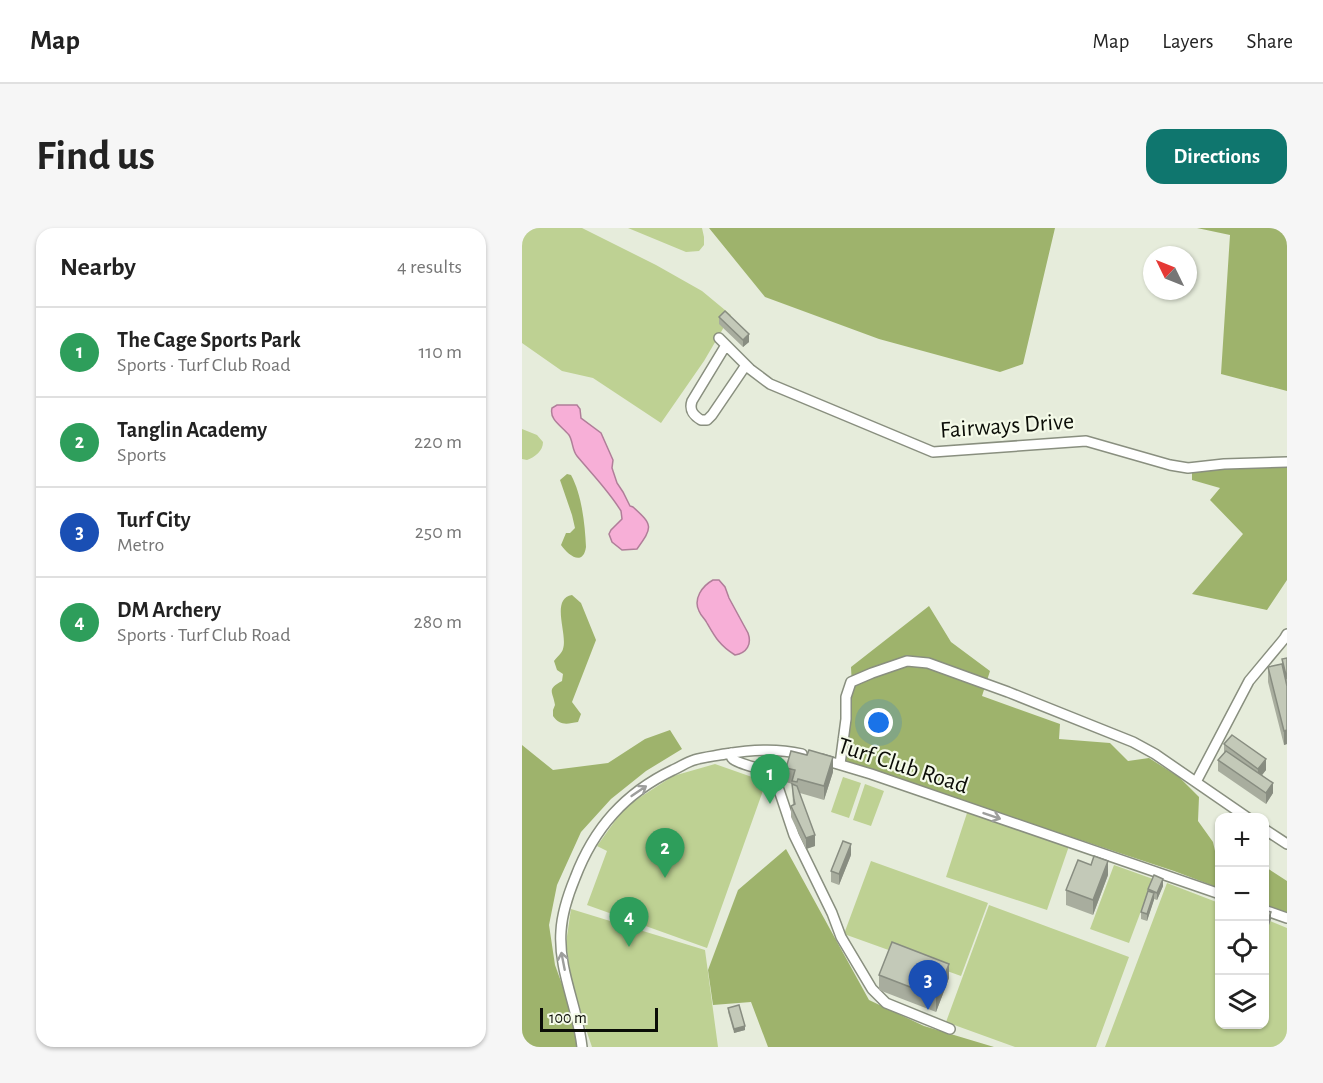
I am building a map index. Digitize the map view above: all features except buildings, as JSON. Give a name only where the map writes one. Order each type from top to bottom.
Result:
[{"type":"street","name":"Fairways Drive","points":[[746,364],[715,412],[707,420],[697,418],[692,411],[692,401],[722,342],[770,384],[933,452],[1086,441],[1188,468],[1224,464],[1287,462]]},
{"type":"street","points":[[1196,782],[1248,681],[1287,634]]},
{"type":"street","points":[[840,764],[846,718],[847,680],[851,682],[907,661],[928,663],[1133,741],[1241,813]]},
{"type":"street","name":"Turf Club Road","points":[[582,1047],[578,1017],[568,988],[561,947],[564,910],[581,862],[607,820],[627,798],[659,777],[694,760],[741,751],[793,752],[840,764],[1215,892]]},
{"type":"street","points":[[731,753],[731,757],[736,761],[774,775],[794,835],[832,913],[841,937],[872,989],[886,1003],[950,1029]]},
{"type":"street","points":[[1269,832],[1287,844]]},
{"type":"street","points":[[1269,912],[1287,918]]},
{"type":"green space","points":[[522,228],[582,228],[702,291],[731,315],[704,361],[661,423],[593,378],[562,371],[522,343]]},
{"type":"green space","points":[[628,228],[702,228],[704,245],[699,251],[686,252]]},
{"type":"green space","points":[[709,228],[1055,228],[1023,364],[1000,372],[879,339],[765,297]]},
{"type":"green space","points":[[1197,228],[1287,228],[1287,391],[1221,374],[1230,235]]},
{"type":"green space","points":[[522,429],[537,435],[543,442],[538,453],[527,460],[522,459]]},
{"type":"green space","points":[[1287,468],[1287,580],[1267,610],[1192,594],[1243,534],[1210,500],[1220,488],[1192,480],[1192,471]]},
{"type":"green space","points":[[567,474],[571,475],[575,483],[584,520],[586,547],[582,557],[579,558],[571,555],[561,545],[566,533],[570,533],[575,528],[560,480]]},
{"type":"green space","points":[[572,595],[581,603],[596,640],[572,702],[581,714],[578,722],[564,724],[553,716],[555,705],[552,689],[562,681],[563,674],[557,670],[554,661],[564,643],[562,603]]},
{"type":"green space","points":[[929,606],[951,642],[990,671],[982,696],[1060,724],[1059,739],[1110,743],[1128,761],[1149,758],[1179,777],[1199,797],[1198,821],[1213,842],[1215,851],[1215,886],[844,762],[852,687],[851,667]]},
{"type":"green space","points":[[670,730],[682,749],[646,771],[611,799],[581,832],[557,885],[549,925],[555,965],[576,1023],[579,1047],[522,1047],[522,745],[553,770],[608,763],[645,739]]},
{"type":"green space","points":[[715,764],[766,782],[707,948],[587,905],[607,851],[597,846],[625,807],[673,776]]},
{"type":"green space","points":[[843,777],[861,783],[849,818],[831,812]]},
{"type":"green space","points":[[865,784],[884,791],[871,826],[853,820]]},
{"type":"green space","points":[[967,813],[1069,846],[1047,910],[946,877]]},
{"type":"green space","points":[[786,849],[869,1000],[924,1026],[994,1047],[768,1047],[751,1002],[713,1005],[708,970],[738,890]]},
{"type":"green space","points":[[871,861],[988,903],[961,976],[844,934]]},
{"type":"green space","points":[[1114,865],[1153,879],[1129,943],[1090,929]]},
{"type":"green space","points":[[1269,869],[1287,881],[1287,915],[1269,908]]},
{"type":"green space","points":[[1167,883],[1215,901],[1215,1029],[1269,1029],[1269,921],[1287,928],[1287,1047],[1105,1047]]},
{"type":"green space","points":[[989,905],[1129,957],[1096,1047],[1015,1047],[946,1022]]},
{"type":"green space","points":[[571,909],[705,950],[718,1047],[592,1047],[573,991],[566,943]]},
{"type":"shaded area","points":[[557,405],[577,405],[581,418],[601,433],[613,460],[612,468],[617,483],[630,506],[647,522],[648,531],[637,549],[622,550],[612,542],[609,534],[622,519],[621,511],[577,456],[569,435],[552,416],[552,408]]},
{"type":"shaded area","points":[[713,580],[719,580],[725,587],[748,633],[747,647],[739,654],[735,655],[730,652],[715,637],[697,606],[700,593]]},
{"type":"place","name":"The Cage Sports Park","points":[[770,804]]},
{"type":"place","name":"Tanglin Academy","points":[[665,878]]},
{"type":"place","name":"DM Archery","points":[[629,947]]},
{"type":"place","name":"Turf City","points":[[928,1010]]}]
